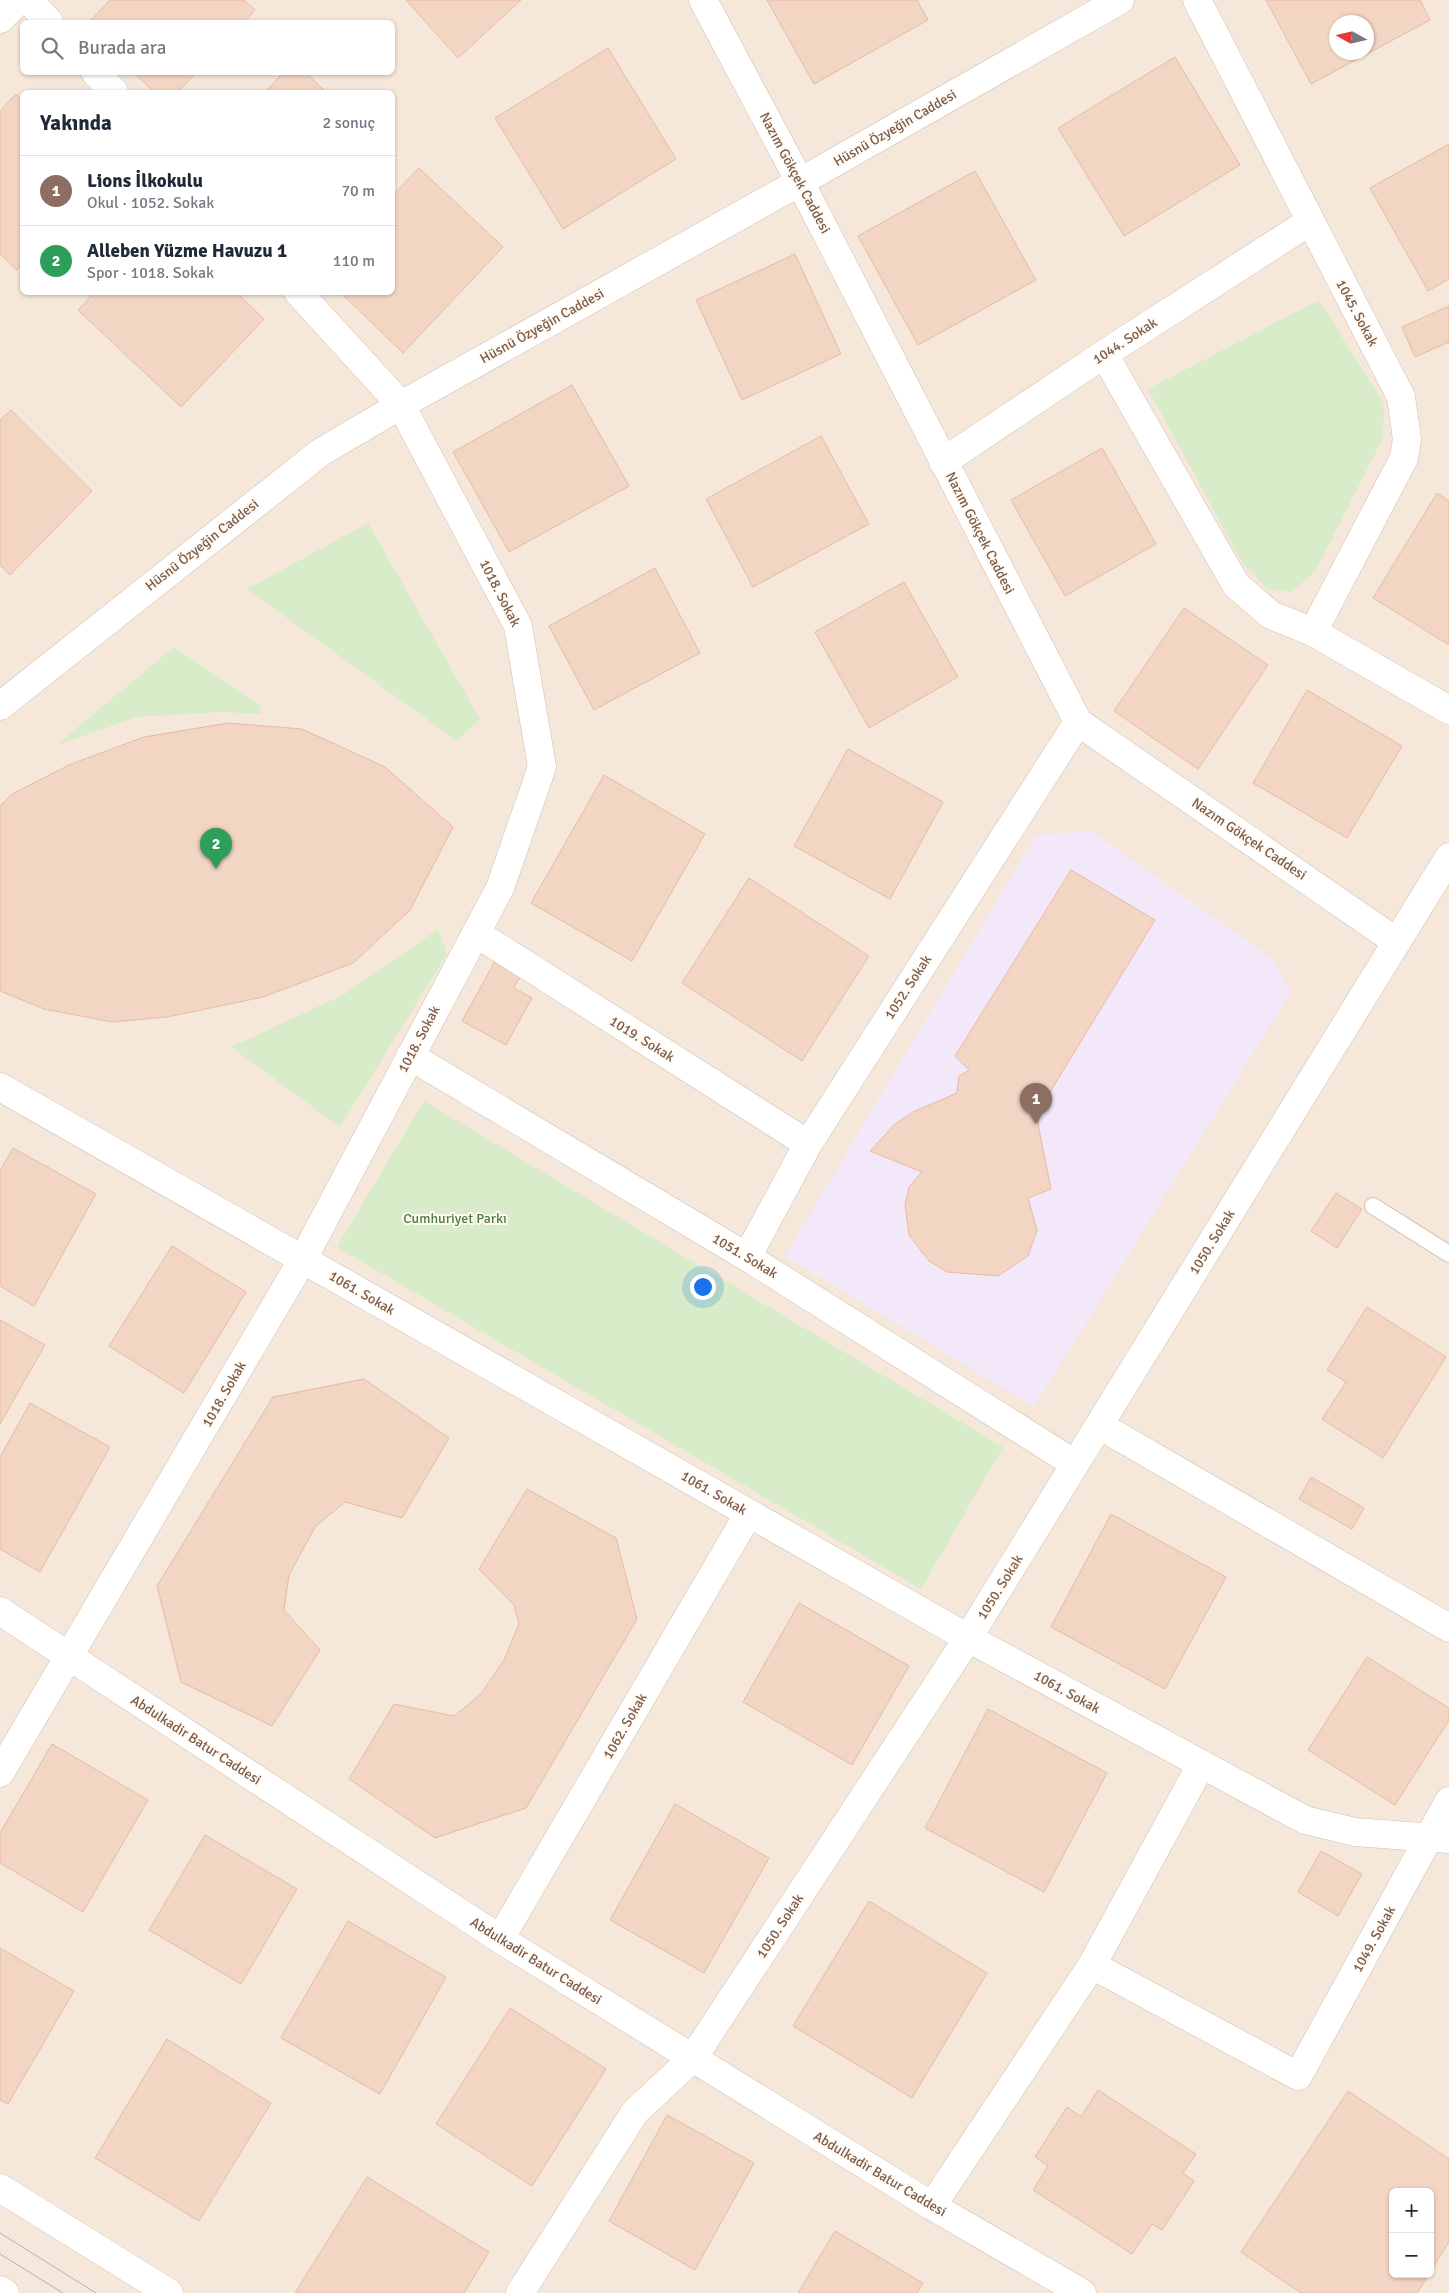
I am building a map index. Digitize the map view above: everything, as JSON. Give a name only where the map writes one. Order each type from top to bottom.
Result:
[{"type":"street","points":[[0,20],[19,0]]},
{"type":"street","points":[[29,0],[47,20]]},
{"type":"street","name":"Nazım Gökçek Caddesi","points":[[703,0],[800,182],[1078,722],[1397,942]]},
{"type":"street","name":"Hüsnü Özyeğin Caddesi","points":[[0,706],[321,452],[401,404],[800,182],[1120,0]]},
{"type":"street","name":"1045. Sokak","points":[[1197,0],[1401,397],[1407,439],[1404,458],[1314,632]]},
{"type":"street","points":[[98,75],[112,90]]},
{"type":"street","name":"1044. Sokak","points":[[943,462],[1104,354],[1310,222]]},
{"type":"street","name":"1018. Sokak","points":[[0,1773],[303,1259],[500,888],[542,767],[518,626],[401,404],[301,295]]},
{"type":"street","points":[[1104,354],[1236,586],[1271,615],[1314,632],[1449,710]]},
{"type":"street","name":"1052. Sokak","points":[[747,1257],[808,1144],[1078,722]]},
{"type":"street","name":"1050. Sokak","points":[[520,2293],[635,2112],[693,2058],[968,1638],[1449,857]]},
{"type":"street","name":"1019. Sokak","points":[[476,934],[808,1144]]},
{"type":"street","name":"1051. Sokak","points":[[410,1056],[747,1257],[1075,1464]]},
{"type":"street","name":"1061. Sokak","points":[[0,1087],[968,1638],[1200,1765],[1305,1820],[1355,1832],[1439,1838]]},
{"type":"street","points":[[1099,1425],[1449,1628]]},
{"type":"street","name":"1062. Sokak","points":[[500,1939],[749,1513]]},
{"type":"street","name":"Abdulkadir Batur Caddesi","points":[[0,1611],[500,1939],[932,2206],[1082,2293]]},
{"type":"street","points":[[932,2206],[1092,1966],[1200,1765]]},
{"type":"street","name":"1049. Sokak","points":[[1092,1966],[1298,2076],[1439,1838],[1449,1801]]},
{"type":"street","points":[[0,2188],[169,2293]]},
{"type":"street","points":[[0,2290],[5,2293]]},
{"type":"lane","points":[[1373,1206],[1449,1254]]},
{"type":"shaded area","points":[[0,0],[1449,0],[1449,2293],[0,2293]]},
{"type":"shaded area","points":[[1091,831],[1273,959],[1291,992],[1034,1407],[785,1256],[1036,835]]},
{"type":"green space","points":[[1319,300],[1384,404],[1383,438],[1315,572],[1291,592],[1267,589],[1242,562],[1148,389]]},
{"type":"green space","points":[[368,523],[480,719],[457,741],[247,589]]},
{"type":"green space","points":[[174,647],[260,705],[261,714],[222,712],[137,717],[55,746]]},
{"type":"green space","points":[[438,929],[447,954],[340,1127],[231,1047],[345,994]]},
{"type":"green space","name":"Cumhuriyet Parkı","points":[[424,1101],[1003,1447],[921,1589],[337,1247]]},
{"type":"building","points":[[110,0],[244,0],[255,10],[246,20],[91,20]]},
{"type":"building","points":[[406,0],[521,0],[458,58]]},
{"type":"building","points":[[767,0],[917,0],[928,20],[814,84]]},
{"type":"building","points":[[1266,0],[1420,0],[1430,20],[1374,50],[1374,15],[1329,15],[1329,60],[1356,60],[1311,84]]},
{"type":"building","points":[[608,48],[676,159],[563,229],[495,118]]},
{"type":"building","points":[[1175,57],[1240,165],[1124,236],[1058,128]]},
{"type":"building","points":[[136,75],[194,75],[180,90],[152,90]]},
{"type":"building","points":[[281,75],[308,75],[324,90],[267,90]]},
{"type":"building","points":[[16,94],[20,98],[20,266],[17,270],[0,254],[0,111]]},
{"type":"building","points":[[1449,144],[1449,279],[1428,291],[1370,188]]},
{"type":"building","points":[[419,168],[503,247],[403,353],[343,295],[395,295],[395,193]]},
{"type":"building","points":[[975,171],[1036,280],[918,345],[858,236]]},
{"type":"building","points":[[795,254],[841,354],[742,400],[696,300]]},
{"type":"building","points":[[92,295],[239,295],[264,319],[181,407],[78,310]]},
{"type":"building","points":[[1449,306],[1449,342],[1415,357],[1402,327]]},
{"type":"building","points":[[572,385],[629,486],[509,552],[453,452]]},
{"type":"building","points":[[11,410],[92,491],[10,575],[0,565],[0,420]]},
{"type":"building","points":[[821,436],[869,524],[753,587],[706,499]]},
{"type":"building","points":[[1102,448],[1156,544],[1065,596],[1011,500]]},
{"type":"building","points":[[1437,493],[1449,501],[1449,645],[1373,598]]},
{"type":"building","points":[[655,568],[700,653],[594,710],[549,626]]},
{"type":"building","points":[[904,582],[958,677],[869,728],[815,632]]},
{"type":"building","points":[[1184,608],[1268,665],[1198,769],[1114,711]]},
{"type":"building","points":[[1307,690],[1402,746],[1347,838],[1253,783]]},
{"type":"building","points":[[228,723],[302,729],[385,767],[453,827],[410,910],[353,963],[263,997],[167,1017],[112,1022],[44,1009],[0,991],[0,806],[12,794],[71,764],[144,737]]},
{"type":"building","points":[[848,749],[943,802],[890,899],[794,846]]},
{"type":"building","points":[[604,775],[705,834],[632,961],[531,903]]},
{"type":"building","points":[[1071,870],[1155,920],[1044,1102],[1038,1124],[1051,1189],[1028,1198],[1037,1230],[1028,1256],[998,1276],[947,1272],[929,1261],[909,1235],[905,1205],[909,1187],[922,1172],[870,1151],[895,1124],[913,1112],[957,1093],[959,1076],[969,1070],[955,1056]]},
{"type":"building","points":[[749,878],[869,956],[802,1061],[682,983]]},
{"type":"building","points":[[495,961],[521,975],[514,988],[532,998],[506,1045],[462,1021]]},
{"type":"building","points":[[13,1148],[96,1194],[34,1306],[0,1286],[0,1171]]},
{"type":"building","points":[[1336,1193],[1362,1209],[1337,1248],[1311,1231]]},
{"type":"building","points":[[172,1246],[246,1292],[184,1393],[109,1346]]},
{"type":"building","points":[[1367,1307],[1446,1357],[1383,1458],[1322,1419],[1346,1382],[1327,1370]]},
{"type":"building","points":[[0,1320],[45,1345],[0,1424]]},
{"type":"building","points":[[364,1379],[449,1438],[402,1518],[345,1502],[315,1527],[289,1575],[284,1610],[320,1650],[272,1726],[181,1682],[157,1586],[273,1397]]},
{"type":"building","points":[[30,1403],[110,1447],[40,1572],[0,1549],[0,1457]]},
{"type":"building","points":[[1311,1477],[1364,1508],[1352,1529],[1299,1499]]},
{"type":"building","points":[[527,1489],[616,1538],[637,1619],[526,1808],[435,1838],[349,1779],[394,1704],[454,1716],[481,1694],[504,1660],[519,1624],[514,1605],[479,1569]]},
{"type":"building","points":[[1111,1514],[1226,1577],[1165,1689],[1051,1627]]},
{"type":"building","points":[[799,1603],[909,1666],[852,1765],[743,1702]]},
{"type":"building","points":[[1367,1657],[1449,1708],[1449,1720],[1395,1805],[1308,1750]]},
{"type":"building","points":[[988,1709],[1107,1773],[1044,1892],[925,1828]]},
{"type":"building","points":[[52,1744],[148,1800],[83,1912],[0,1863],[0,1833]]},
{"type":"building","points":[[675,1804],[769,1858],[704,1973],[610,1920]]},
{"type":"building","points":[[205,1835],[297,1889],[241,1984],[149,1930]]},
{"type":"building","points":[[1321,1851],[1362,1874],[1338,1916],[1298,1892]]},
{"type":"building","points":[[869,1901],[987,1973],[912,2098],[793,2026]]},
{"type":"building","points":[[348,1921],[446,1977],[380,2094],[281,2038]]},
{"type":"building","points":[[0,1948],[74,1991],[8,2104],[0,2100]]},
{"type":"building","points":[[510,2008],[606,2069],[532,2186],[436,2124]]},
{"type":"building","points":[[167,2039],[271,2103],[199,2221],[95,2158]]},
{"type":"building","points":[[1098,2090],[1196,2154],[1183,2173],[1194,2181],[1162,2230],[1152,2224],[1132,2254],[1033,2190],[1048,2166],[1035,2157],[1067,2107],[1081,2117]]},
{"type":"building","points":[[1348,2091],[1449,2159],[1449,2242],[1434,2266],[1434,2188],[1389,2188],[1389,2278],[1426,2278],[1417,2293],[1301,2293],[1241,2252]]},
{"type":"building","points":[[667,2115],[754,2163],[695,2270],[609,2221]]},
{"type":"building","points":[[367,2177],[489,2252],[464,2293],[295,2293]]},
{"type":"building","points":[[835,2231],[923,2283],[917,2293],[798,2293]]},
{"type":"tram line","points":[[0,2233],[96,2293]]},
{"type":"tram line","points":[[0,2254],[63,2293]]},
{"type":"place","name":"Alleben Yüzme Havuzu 1","points":[[216,869]]},
{"type":"place","name":"Lions İlkokulu","points":[[1036,1124]]}]
